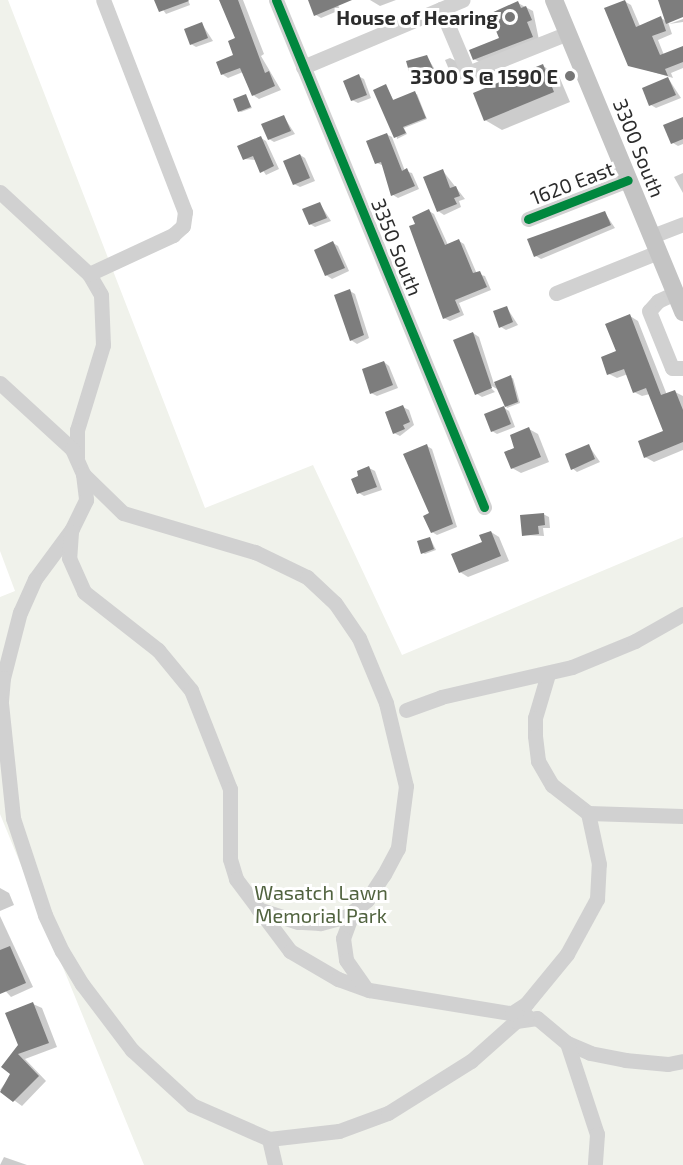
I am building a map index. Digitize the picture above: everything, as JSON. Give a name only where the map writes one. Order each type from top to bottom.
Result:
[{"type":"main road","name":"3300 South","points":[[554,0],[683,312]]},
{"type":"street","points":[[89,274],[173,235],[183,226],[184,212],[103,0]]},
{"type":"street","name":"3350 South","points":[[276,0],[484,507]]},
{"type":"street","points":[[303,67],[452,3],[468,73],[568,33]]},
{"type":"street","name":"1620 East","points":[[528,219],[628,180]]},
{"type":"street","points":[[0,192],[89,274],[101,295],[105,319],[103,345],[77,430],[86,500],[72,530],[35,579],[20,612],[3,678],[8,788],[21,849],[63,951],[82,984],[132,1050],[192,1105],[269,1139],[339,1131],[388,1113],[471,1061],[516,1021],[537,1018]]},
{"type":"street","points":[[556,293],[655,244],[683,224]]},
{"type":"street","points":[[675,293],[658,301],[649,311],[672,368],[683,368]]},
{"type":"street","points":[[0,383],[72,449],[81,469],[123,513],[220,540],[289,566],[335,603],[359,638],[386,702],[406,786],[398,848],[367,900],[353,910],[320,924],[273,916],[254,906]]},
{"type":"street","points":[[72,530],[69,558],[84,592],[158,650],[191,690],[230,789],[230,859],[254,906],[290,951],[338,979],[369,990],[422,1002],[537,1018],[567,1043],[625,1060],[668,1064],[683,1061]]},
{"type":"street","points":[[406,710],[441,697],[548,674],[635,641],[683,614]]},
{"type":"street","points":[[548,674],[535,718],[538,761],[552,785],[588,813],[683,816]]},
{"type":"street","points":[[512,1013],[526,1004],[567,954],[597,899],[599,864],[588,813]]},
{"type":"street","points":[[353,910],[343,938],[346,960],[355,978],[369,990]]},
{"type":"street","points":[[567,1043],[597,1134],[595,1165]]},
{"type":"street","points":[[269,1139],[275,1165]]},
{"type":"green space","name":"Wasatch Lawn Memorial Park","points":[[0,0],[8,0],[205,508],[313,465],[402,655],[683,537],[683,1165],[144,1165],[0,814],[0,597],[15,591],[0,551]]},
{"type":"building","points":[[154,0],[188,0],[189,1],[159,12]]},
{"type":"building","points":[[219,0],[238,0],[265,73],[269,71],[275,86],[252,96],[240,68],[221,75],[216,62],[233,55],[228,41],[235,38]]},
{"type":"building","points":[[308,0],[352,0],[314,16]]},
{"type":"building","points":[[625,0],[636,27],[661,16],[666,31],[652,36],[660,55],[683,46],[683,62],[665,69],[668,76],[628,66],[604,8]]},
{"type":"building","points":[[658,0],[683,0],[683,17],[666,24]]},
{"type":"building","points":[[518,1],[521,8],[526,6],[532,20],[527,22],[533,37],[473,60],[469,50],[499,38],[489,14]]},
{"type":"building","points":[[202,22],[208,38],[190,45],[184,29]]},
{"type":"building","points":[[427,55],[435,73],[412,82],[406,61]]},
{"type":"building","points":[[543,64],[554,92],[484,121],[473,93]]},
{"type":"building","points":[[359,74],[367,95],[351,101],[343,81]]},
{"type":"building","points":[[668,77],[676,95],[649,106],[642,88]]},
{"type":"building","points":[[386,84],[393,100],[415,91],[426,118],[403,127],[406,133],[394,138],[373,90]]},
{"type":"building","points":[[246,94],[251,107],[238,112],[233,99]]},
{"type":"building","points":[[284,115],[291,131],[268,140],[261,124]]},
{"type":"building","points":[[683,117],[683,139],[671,144],[663,125]]},
{"type":"building","points":[[387,133],[402,171],[407,168],[415,186],[391,196],[381,162],[375,164],[366,141]]},
{"type":"building","points":[[261,136],[274,166],[260,173],[253,156],[243,160],[237,146]]},
{"type":"building","points":[[300,154],[310,178],[293,185],[283,161]]},
{"type":"building","points":[[443,169],[450,188],[456,186],[460,196],[454,198],[457,204],[437,212],[423,177]]},
{"type":"building","points":[[320,202],[327,218],[309,225],[302,209]]},
{"type":"building","points":[[429,209],[445,245],[459,239],[473,273],[480,271],[487,287],[455,300],[460,312],[443,319],[409,226],[415,224],[412,217]]},
{"type":"building","points":[[605,211],[611,225],[534,257],[527,239]]},
{"type":"building","points":[[333,241],[345,268],[325,276],[314,250]]},
{"type":"building","points":[[350,289],[364,335],[350,341],[334,295]]},
{"type":"building","points":[[507,306],[513,322],[499,328],[493,311]]},
{"type":"building","points":[[630,314],[661,395],[675,390],[683,410],[683,442],[644,458],[638,441],[663,431],[646,388],[633,393],[624,369],[607,375],[601,357],[616,351],[605,324]]},
{"type":"building","points":[[473,332],[492,388],[475,395],[453,340]]},
{"type":"building","points":[[384,361],[393,385],[370,394],[362,369]]},
{"type":"building","points":[[511,375],[518,402],[505,407],[494,382]]},
{"type":"building","points":[[403,405],[410,422],[403,425],[405,429],[393,434],[385,412]]},
{"type":"building","points":[[504,406],[511,424],[491,432],[484,414]]},
{"type":"building","points":[[529,427],[541,457],[511,469],[504,452],[514,448],[510,435]]},
{"type":"building","points":[[427,444],[453,524],[431,533],[423,516],[429,513],[403,454]]},
{"type":"building","points":[[589,444],[595,459],[571,470],[565,454]]},
{"type":"building","points":[[369,466],[377,487],[357,494],[351,479],[358,476],[357,471]]},
{"type":"building","points":[[544,513],[545,525],[538,526],[539,534],[522,536],[520,515]]},
{"type":"building","points":[[491,531],[501,556],[459,573],[451,554],[482,542],[479,535]]},
{"type":"building","points":[[430,537],[434,549],[421,554],[417,541]]},
{"type":"building","points":[[10,946],[26,983],[0,994],[0,950]]},
{"type":"building","points":[[33,1002],[49,1043],[18,1054],[39,1076],[13,1102],[0,1092],[10,1074],[1,1067],[18,1045],[5,1013]]},
{"type":"cycle path","points":[[276,0],[484,507]]},
{"type":"cycle path","points":[[528,219],[628,180]]},
{"type":"place","name":"House of Hearing","points":[[510,17]]},
{"type":"place","name":"3300 S @ 1590 E","points":[[570,76]]}]
